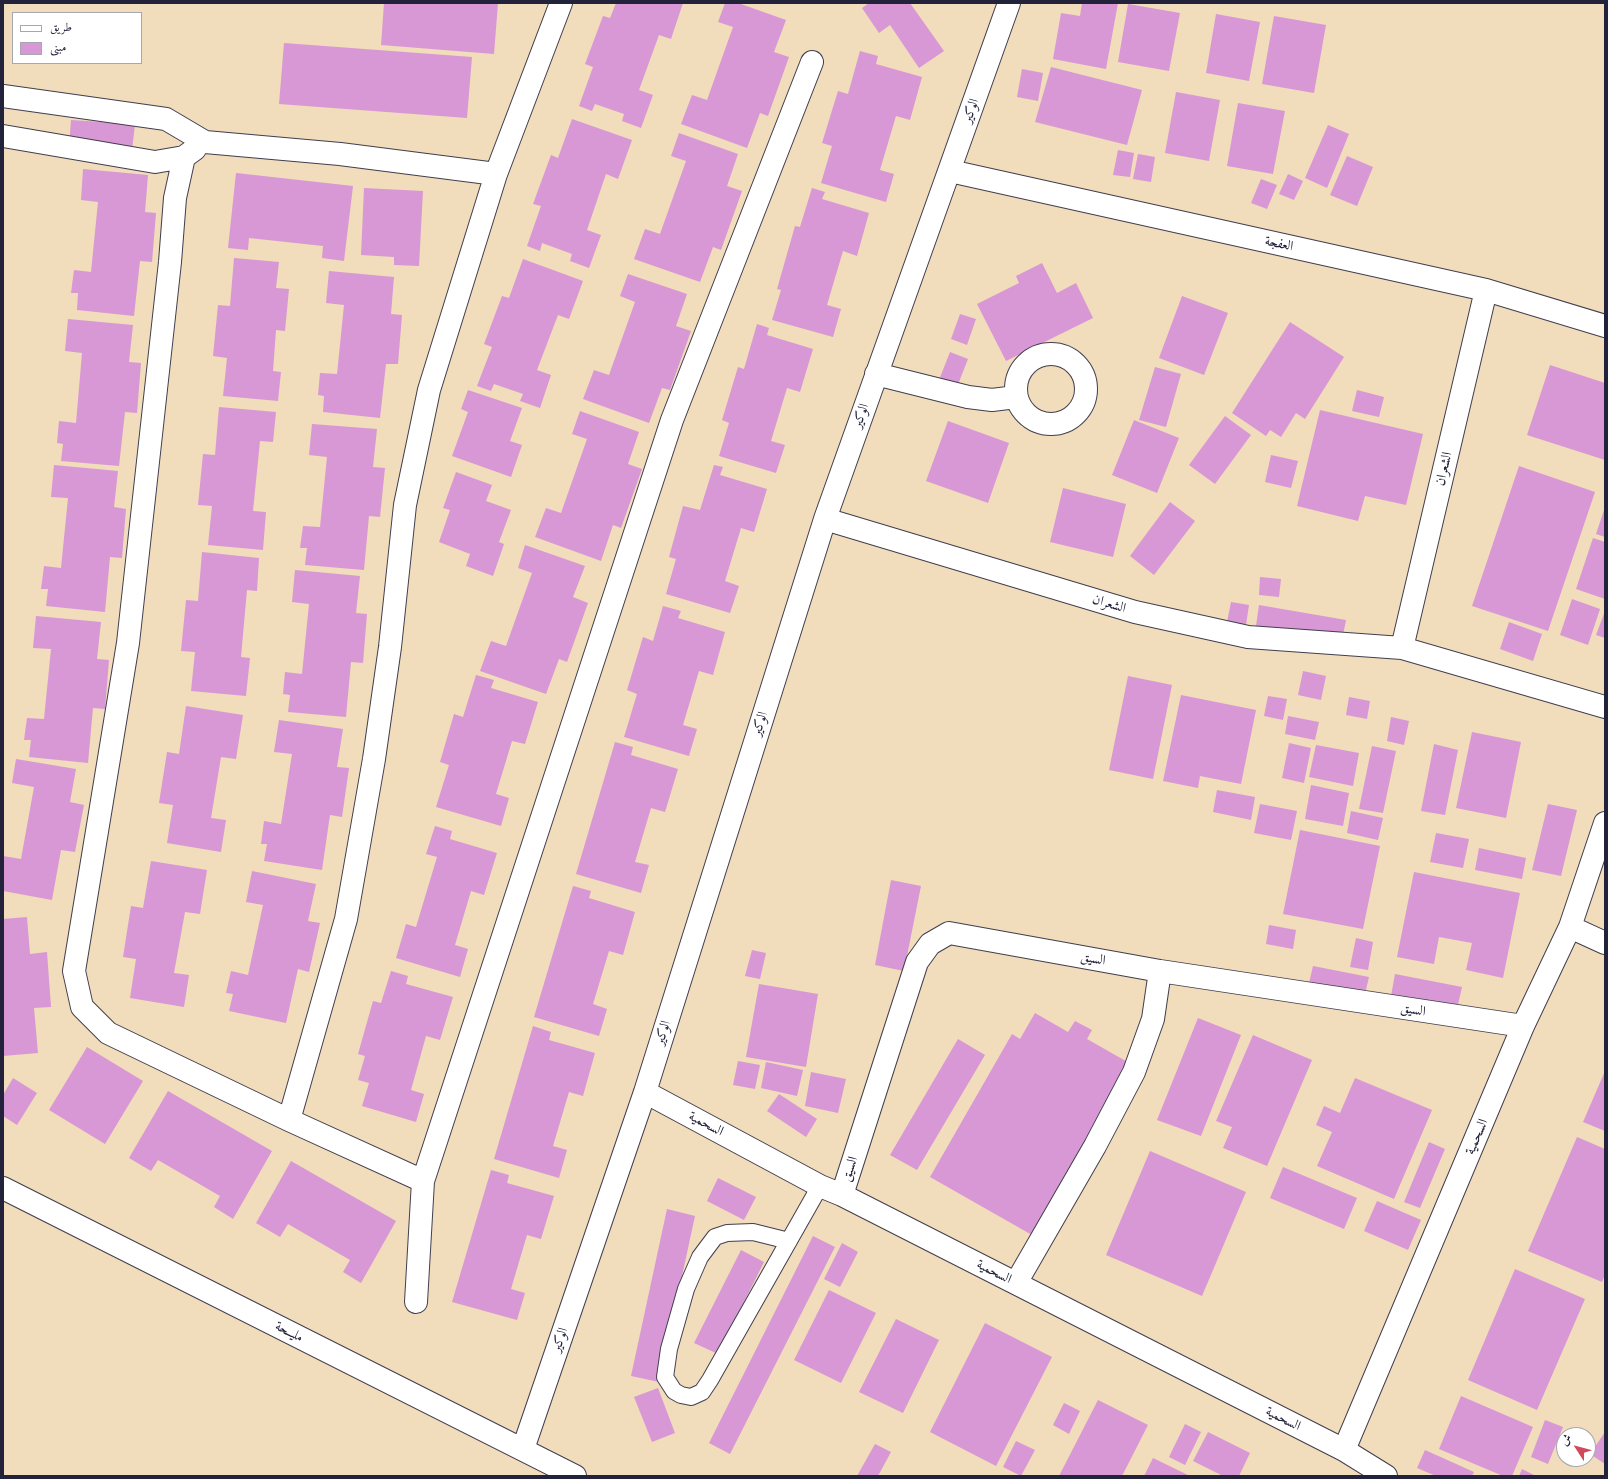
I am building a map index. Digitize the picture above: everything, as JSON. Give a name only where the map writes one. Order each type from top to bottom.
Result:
[{"type":"street","points":[[288,1120],[346,919],[374,759],[390,647],[405,505],[429,390],[496,174],[561,3]]},
{"type":"street","name":"الوكير","points":[[523,1449],[645,1092],[825,519],[1009,3]]},
{"type":"street","points":[[416,1302],[423,1181],[672,420],[812,62]]},
{"type":"street","points":[[3,96],[166,119],[205,142],[340,154],[496,174]]},
{"type":"street","points":[[3,136],[154,162],[184,157],[205,142]]},
{"type":"street","points":[[184,157],[175,198],[170,262],[128,643],[74,971],[82,1007],[108,1033],[288,1120],[423,1181]]},
{"type":"street","name":"العفجة","points":[[950,171],[1486,290],[1605,326]]},
{"type":"street","name":"الشعران","points":[[1402,648],[1486,290]]},
{"type":"street","points":[[876,374],[968,398],[992,400],[1016,397]]},
{"type":"street","name":"الشعران","points":[[825,519],[1135,612],[1248,636],[1402,648],[1605,707]]},
{"type":"street","name":"السحمية","points":[[1344,1450],[1524,1026],[1570,927],[1605,823]]},
{"type":"street","points":[[1570,927],[1605,943]]},
{"type":"street","name":"السيق","points":[[842,1195],[917,962],[930,944],[949,933],[1160,971],[1524,1026]]},
{"type":"street","points":[[1016,1283],[1095,1146],[1134,1072],[1153,1019],[1160,971]]},
{"type":"street","name":"السحمية","points":[[645,1092],[820,1186],[842,1195],[1344,1450],[1386,1476]]},
{"type":"street","name":"مليــحة","points":[[3,1188],[575,1476]]},
{"type":"lane","points":[[789,1241],[753,1232],[727,1233],[715,1237],[700,1257],[686,1289],[669,1349],[665,1377],[674,1391],[681,1395],[691,1396],[702,1392],[789,1241],[820,1186]]},
{"type":"building","points":[[384,3],[498,3],[494,54],[381,45]]},
{"type":"building","points":[[616,3],[683,3],[671,39],[659,35],[639,90],[653,95],[641,128],[622,121],[624,114],[595,104],[592,111],[579,106],[593,67],[585,64],[603,16],[610,18]]},
{"type":"building","points":[[725,3],[738,3],[786,20],[774,52],[789,57],[768,116],[760,113],[747,148],[681,124],[692,95],[707,100],[733,27],[718,22]]},
{"type":"building","points":[[869,3],[910,3],[944,51],[919,68],[890,25],[879,33],[862,8]]},
{"type":"building","points":[[1082,3],[1118,3],[1106,69],[1053,59],[1061,13],[1080,16]]},
{"type":"building","points":[[1128,4],[1180,13],[1169,71],[1118,62]]},
{"type":"building","points":[[1216,14],[1260,22],[1249,81],[1206,73]]},
{"type":"building","points":[[1274,16],[1326,25],[1314,93],[1262,84]]},
{"type":"building","points":[[284,43],[472,57],[467,118],[279,104]]},
{"type":"building","points":[[860,51],[878,56],[876,64],[922,77],[910,120],[896,116],[880,170],[894,174],[886,202],[821,183],[832,146],[822,143],[838,91],[848,94]]},
{"type":"building","points":[[1051,67],[1142,90],[1127,145],[1035,122]]},
{"type":"building","points":[[1022,69],[1043,73],[1038,101],[1017,97]]},
{"type":"building","points":[[1176,92],[1220,100],[1209,161],[1165,153]]},
{"type":"building","points":[[1238,103],[1285,111],[1273,174],[1227,166]]},
{"type":"building","points":[[572,119],[632,140],[618,179],[606,174],[587,230],[601,235],[589,268],[570,261],[572,254],[542,243],[540,251],[527,246],[541,206],[533,204],[551,155],[558,158]]},
{"type":"building","points":[[71,120],[135,124],[132,150],[69,146]]},
{"type":"building","points":[[1328,125],[1349,134],[1327,188],[1305,178]]},
{"type":"building","points":[[679,133],[738,154],[727,186],[742,191],[721,250],[713,247],[700,282],[634,259],[645,229],[660,234],[686,161],[671,156]]},
{"type":"building","points":[[1118,150],[1134,153],[1130,177],[1113,175]]},
{"type":"building","points":[[1138,154],[1155,157],[1151,182],[1133,179]]},
{"type":"building","points":[[1347,156],[1373,167],[1357,206],[1330,195]]},
{"type":"building","points":[[83,169],[148,175],[145,212],[156,213],[152,262],[140,261],[134,316],[77,310],[78,293],[71,293],[74,270],[91,272],[98,202],[81,200]]},
{"type":"building","points":[[236,173],[353,186],[344,261],[322,258],[323,246],[249,238],[248,250],[228,248]]},
{"type":"building","points":[[1288,174],[1303,181],[1294,200],[1279,194]]},
{"type":"building","points":[[1261,179],[1277,185],[1267,209],[1251,203]]},
{"type":"building","points":[[364,188],[423,191],[419,266],[394,265],[394,257],[361,255]]},
{"type":"building","points":[[812,188],[825,192],[822,199],[869,213],[857,256],[843,251],[827,305],[841,309],[833,337],[772,320],[781,290],[777,289],[795,226],[800,227]]},
{"type":"building","points":[[234,258],[279,262],[276,288],[289,289],[285,331],[276,330],[273,371],[281,372],[278,401],[223,396],[227,358],[213,356],[218,305],[230,306]]},
{"type":"building","points":[[523,259],[583,281],[569,319],[558,315],[537,370],[551,375],[540,408],[520,401],[523,394],[494,384],[491,391],[477,386],[492,347],[484,344],[502,296],[509,298]]},
{"type":"building","points":[[1042,263],[1057,293],[1076,283],[1093,318],[1006,361],[977,304],[1019,283],[1016,276]]},
{"type":"building","points":[[329,271],[394,277],[391,314],[402,315],[398,364],[386,364],[380,418],[323,412],[324,396],[318,395],[320,373],[337,374],[344,305],[326,303]]},
{"type":"building","points":[[628,274],[687,294],[676,326],[691,331],[670,390],[662,388],[649,423],[583,399],[594,370],[609,375],[635,302],[620,296]]},
{"type":"building","points":[[1182,296],[1228,313],[1204,375],[1159,358]]},
{"type":"building","points":[[960,314],[976,319],[967,345],[951,339]]},
{"type":"building","points":[[68,319],[133,325],[129,362],[141,363],[137,413],[125,412],[119,466],[61,461],[63,444],[57,443],[59,421],[76,423],[82,353],[65,351]]},
{"type":"building","points":[[1290,322],[1344,357],[1305,419],[1296,413],[1281,437],[1270,430],[1266,436],[1232,413]]},
{"type":"building","points":[[757,324],[769,328],[767,335],[813,349],[800,392],[787,388],[771,441],[785,445],[776,473],[719,456],[729,423],[722,420],[738,367],[744,369]]},
{"type":"building","points":[[950,352],[968,359],[957,387],[939,380]]},
{"type":"building","points":[[1550,365],[1605,383],[1605,460],[1527,435]]},
{"type":"building","points":[[1155,367],[1181,374],[1166,427],[1139,420]]},
{"type":"building","points":[[468,390],[522,408],[510,441],[522,445],[511,477],[452,456],[468,412],[461,409]]},
{"type":"building","points":[[1357,390],[1384,397],[1379,417],[1352,411]]},
{"type":"building","points":[[219,407],[276,412],[273,442],[260,441],[253,511],[266,512],[263,550],[208,545],[212,506],[198,505],[203,454],[215,455]]},
{"type":"building","points":[[1320,410],[1423,434],[1406,505],[1365,496],[1358,521],[1297,506]]},
{"type":"building","points":[[580,411],[639,432],[628,464],[642,469],[621,528],[613,525],[601,561],[535,537],[546,508],[561,513],[587,439],[572,434]]},
{"type":"building","points":[[1225,416],[1251,435],[1215,484],[1189,465]]},
{"type":"building","points":[[1134,420],[1179,438],[1157,493],[1112,475]]},
{"type":"building","points":[[948,421],[1009,443],[988,503],[926,481]]},
{"type":"building","points":[[312,424],[377,429],[373,467],[385,468],[380,517],[369,516],[364,570],[305,565],[307,548],[300,548],[303,526],[320,527],[327,457],[309,455]]},
{"type":"building","points":[[1271,455],[1298,461],[1291,488],[1265,482]]},
{"type":"building","points":[[54,465],[118,471],[114,507],[126,509],[122,558],[110,557],[105,612],[46,606],[48,589],[41,589],[44,566],[61,568],[68,498],[51,497]]},
{"type":"building","points":[[714,465],[723,467],[720,475],[767,489],[754,532],[741,528],[725,581],[739,586],[730,613],[666,594],[676,559],[669,557],[683,506],[700,510]]},
{"type":"building","points":[[1519,466],[1595,492],[1548,631],[1472,606]]},
{"type":"building","points":[[456,472],[492,485],[486,501],[511,510],[499,542],[504,544],[493,576],[466,566],[470,554],[439,542],[450,510],[443,508]]},
{"type":"building","points":[[1063,488],[1126,504],[1113,557],[1050,542]]},
{"type":"building","points":[[1170,502],[1195,521],[1154,575],[1130,556]]},
{"type":"building","points":[[1605,507],[1605,537],[1596,534]]},
{"type":"building","points":[[1593,538],[1605,542],[1605,599],[1576,589]]},
{"type":"building","points":[[525,545],[585,566],[573,597],[588,603],[567,662],[559,659],[546,694],[480,671],[491,641],[506,646],[532,573],[518,568]]},
{"type":"building","points":[[202,552],[259,558],[257,591],[247,590],[241,657],[250,658],[246,696],[191,691],[195,652],[181,651],[186,600],[198,601]]},
{"type":"building","points":[[295,570],[360,576],[356,613],[367,614],[363,663],[351,662],[346,717],[288,712],[290,695],[283,694],[285,672],[302,674],[309,604],[292,602]]},
{"type":"building","points":[[1260,577],[1281,579],[1279,597],[1259,595]]},
{"type":"building","points":[[1572,599],[1600,609],[1588,645],[1560,635]]},
{"type":"building","points":[[1231,602],[1249,605],[1246,625],[1227,622]]},
{"type":"building","points":[[1259,605],[1346,620],[1342,640],[1256,626]]},
{"type":"building","points":[[663,606],[681,611],[678,618],[725,632],[713,675],[699,671],[683,725],[697,729],[689,756],[624,737],[637,694],[627,690],[643,637],[653,641]]},
{"type":"building","points":[[1605,611],[1605,638],[1596,635]]},
{"type":"building","points":[[36,616],[101,622],[97,659],[109,660],[105,709],[93,708],[88,763],[29,757],[31,740],[24,740],[27,718],[44,719],[51,649],[33,648]]},
{"type":"building","points":[[1509,622],[1542,634],[1533,661],[1500,649]]},
{"type":"building","points":[[1303,671],[1326,676],[1321,700],[1298,695]]},
{"type":"building","points":[[476,675],[494,680],[491,688],[538,702],[525,744],[512,741],[496,794],[509,798],[501,826],[436,807],[449,765],[440,762],[454,714],[463,717]]},
{"type":"building","points":[[1128,676],[1172,685],[1153,779],[1109,770]]},
{"type":"building","points":[[1181,695],[1256,710],[1241,784],[1200,776],[1198,788],[1163,781]]},
{"type":"building","points":[[1268,696],[1287,699],[1283,720],[1264,716]]},
{"type":"building","points":[[1349,697],[1370,701],[1367,719],[1346,715]]},
{"type":"building","points":[[186,706],[243,715],[236,759],[221,757],[211,818],[226,820],[221,852],[167,843],[173,805],[159,803],[167,752],[179,754]]},
{"type":"building","points":[[1288,716],[1319,722],[1315,740],[1285,734]]},
{"type":"building","points":[[1391,717],[1409,721],[1404,745],[1387,741]]},
{"type":"building","points":[[279,720],[343,729],[337,767],[349,768],[342,817],[330,815],[322,870],[264,861],[267,844],[261,844],[264,821],[281,824],[292,754],[274,752]]},
{"type":"building","points":[[1472,732],[1521,742],[1506,818],[1456,808]]},
{"type":"building","points":[[615,742],[633,747],[631,755],[678,769],[665,812],[651,808],[635,862],[649,865],[641,893],[576,874]]},
{"type":"building","points":[[1289,743],[1311,748],[1304,783],[1282,778]]},
{"type":"building","points":[[1434,744],[1458,750],[1445,815],[1421,811]]},
{"type":"building","points":[[1316,745],[1359,753],[1353,786],[1309,777]]},
{"type":"building","points":[[1372,746],[1396,751],[1383,813],[1359,809]]},
{"type":"building","points":[[16,759],[76,769],[70,802],[84,805],[75,852],[61,850],[52,900],[3,891],[3,856],[21,859],[34,787],[12,783]]},
{"type":"building","points":[[1311,785],[1349,793],[1343,826],[1305,819]]},
{"type":"building","points":[[1217,790],[1255,797],[1251,820],[1213,812]]},
{"type":"building","points":[[1260,804],[1297,811],[1291,840],[1254,833]]},
{"type":"building","points":[[1548,804],[1577,810],[1561,876],[1532,870]]},
{"type":"building","points":[[1351,811],[1383,818],[1378,840],[1347,833]]},
{"type":"building","points":[[435,826],[452,831],[450,839],[497,853],[484,895],[471,891],[455,945],[468,949],[460,977],[396,958],[406,924],[416,927],[437,857],[426,854]]},
{"type":"building","points":[[1300,830],[1380,846],[1363,929],[1283,914]]},
{"type":"building","points":[[1436,833],[1469,839],[1463,868],[1430,862]]},
{"type":"building","points":[[1479,848],[1526,858],[1522,879],[1475,870]]},
{"type":"building","points":[[151,861],[207,870],[200,914],[185,912],[174,973],[189,975],[184,1007],[130,998],[136,959],[123,957],[131,906],[143,908]]},
{"type":"building","points":[[252,871],[316,884],[308,921],[320,923],[309,972],[298,969],[286,1023],[229,1011],[233,994],[226,993],[231,971],[248,975],[263,905],[246,902]]},
{"type":"building","points":[[1414,872],[1520,893],[1503,978],[1466,970],[1472,943],[1439,937],[1434,964],[1397,957]]},
{"type":"building","points":[[891,880],[921,886],[904,971],[875,965]]},
{"type":"building","points":[[573,886],[591,891],[589,898],[635,912],[623,955],[609,951],[593,1004],[607,1009],[599,1036],[534,1017]]},
{"type":"building","points":[[27,917],[30,954],[47,952],[51,1007],[34,1008],[38,1053],[3,1056],[3,919]]},
{"type":"building","points":[[1269,925],[1296,930],[1293,949],[1266,944]]},
{"type":"building","points":[[1356,938],[1373,942],[1368,970],[1350,967]]},
{"type":"building","points":[[752,950],[766,953],[760,979],[745,976]]},
{"type":"building","points":[[1313,966],[1369,977],[1365,994],[1309,983]]},
{"type":"building","points":[[391,971],[408,976],[406,984],[453,997],[440,1040],[426,1036],[411,1090],[424,1094],[416,1122],[362,1106],[369,1083],[358,1080],[365,1056],[358,1054],[373,1001],[381,1003]]},
{"type":"building","points":[[1395,974],[1462,987],[1457,1009],[1391,996]]},
{"type":"building","points":[[759,984],[818,994],[806,1067],[746,1057]]},
{"type":"building","points":[[1035,1013],[1068,1032],[1075,1021],[1092,1030],[1087,1039],[1131,1064],[1032,1235],[930,1177],[1012,1034],[1020,1039]]},
{"type":"building","points":[[1198,1018],[1241,1035],[1201,1136],[1157,1120]]},
{"type":"building","points":[[533,1026],[551,1032],[549,1040],[595,1053],[583,1096],[569,1092],[553,1146],[567,1150],[559,1178],[494,1159]]},
{"type":"building","points":[[1253,1035],[1312,1060],[1267,1166],[1223,1148],[1232,1127],[1216,1121]]},
{"type":"building","points":[[958,1039],[985,1055],[917,1170],[890,1155]]},
{"type":"building","points":[[87,1047],[143,1081],[105,1144],[49,1110]]},
{"type":"building","points":[[738,1061],[760,1065],[755,1089],[733,1085]]},
{"type":"building","points":[[766,1062],[803,1070],[797,1096],[761,1088]]},
{"type":"building","points":[[1605,1071],[1605,1131],[1583,1122]]},
{"type":"building","points":[[811,1072],[846,1079],[838,1113],[805,1106]]},
{"type":"building","points":[[13,1078],[37,1093],[17,1125],[3,1116],[3,1095]]},
{"type":"building","points":[[1355,1078],[1432,1110],[1394,1199],[1317,1166],[1332,1132],[1316,1125],[1324,1106],[1340,1113]]},
{"type":"building","points":[[168,1091],[272,1151],[233,1219],[214,1207],[220,1196],[158,1160],[151,1171],[129,1158]]},
{"type":"building","points":[[779,1094],[817,1119],[806,1137],[767,1111]]},
{"type":"building","points":[[1577,1137],[1605,1149],[1605,1275],[1602,1282],[1528,1251]]},
{"type":"building","points":[[1429,1142],[1445,1149],[1420,1208],[1404,1202]]},
{"type":"building","points":[[1150,1151],[1246,1192],[1202,1296],[1106,1255]]},
{"type":"building","points":[[291,1161],[396,1221],[361,1283],[343,1272],[350,1260],[288,1224],[280,1237],[256,1223]]},
{"type":"building","points":[[1283,1167],[1357,1198],[1344,1229],[1270,1198]]},
{"type":"building","points":[[491,1170],[509,1175],[507,1183],[554,1196],[541,1239],[527,1235],[511,1289],[525,1293],[517,1320],[452,1302]]},
{"type":"building","points":[[718,1178],[756,1197],[744,1220],[707,1201]]},
{"type":"building","points":[[1377,1201],[1421,1220],[1408,1250],[1364,1231]]},
{"type":"building","points":[[667,1209],[695,1216],[659,1382],[631,1376]]},
{"type":"building","points":[[813,1236],[835,1247],[730,1454],[709,1443]]},
{"type":"building","points":[[842,1243],[858,1252],[840,1287],[824,1279]]},
{"type":"building","points":[[741,1250],[764,1262],[718,1354],[694,1343]]},
{"type":"building","points":[[1515,1269],[1585,1299],[1537,1410],[1468,1380]]},
{"type":"building","points":[[829,1290],[876,1313],[841,1383],[794,1360]]},
{"type":"building","points":[[896,1319],[939,1340],[903,1413],[859,1392]]},
{"type":"building","points":[[985,1323],[1052,1357],[996,1466],[930,1432]]},
{"type":"building","points":[[658,1388],[675,1433],[652,1442],[634,1397]]},
{"type":"building","points":[[1461,1396],[1533,1427],[1512,1476],[1503,1476],[1439,1449]]},
{"type":"building","points":[[1098,1400],[1148,1425],[1122,1476],[1059,1476]]},
{"type":"building","points":[[1064,1403],[1080,1411],[1069,1434],[1053,1425]]},
{"type":"building","points":[[1545,1420],[1563,1427],[1556,1427],[1556,1444],[1548,1464],[1531,1457]]},
{"type":"building","points":[[1185,1424],[1201,1432],[1185,1465],[1169,1457]]},
{"type":"building","points":[[1208,1432],[1250,1453],[1239,1476],[1223,1476],[1193,1461]]},
{"type":"building","points":[[1605,1432],[1605,1464],[1596,1458],[1596,1445]]},
{"type":"building","points":[[1016,1441],[1035,1450],[1021,1476],[1003,1467]]},
{"type":"building","points":[[875,1444],[891,1452],[878,1476],[857,1476]]},
{"type":"building","points":[[1425,1450],[1474,1472],[1472,1476],[1436,1476],[1417,1468]]},
{"type":"building","points":[[1153,1458],[1190,1476],[1144,1476]]},
{"type":"building","points":[[1522,1469],[1536,1476],[1519,1476]]}]
